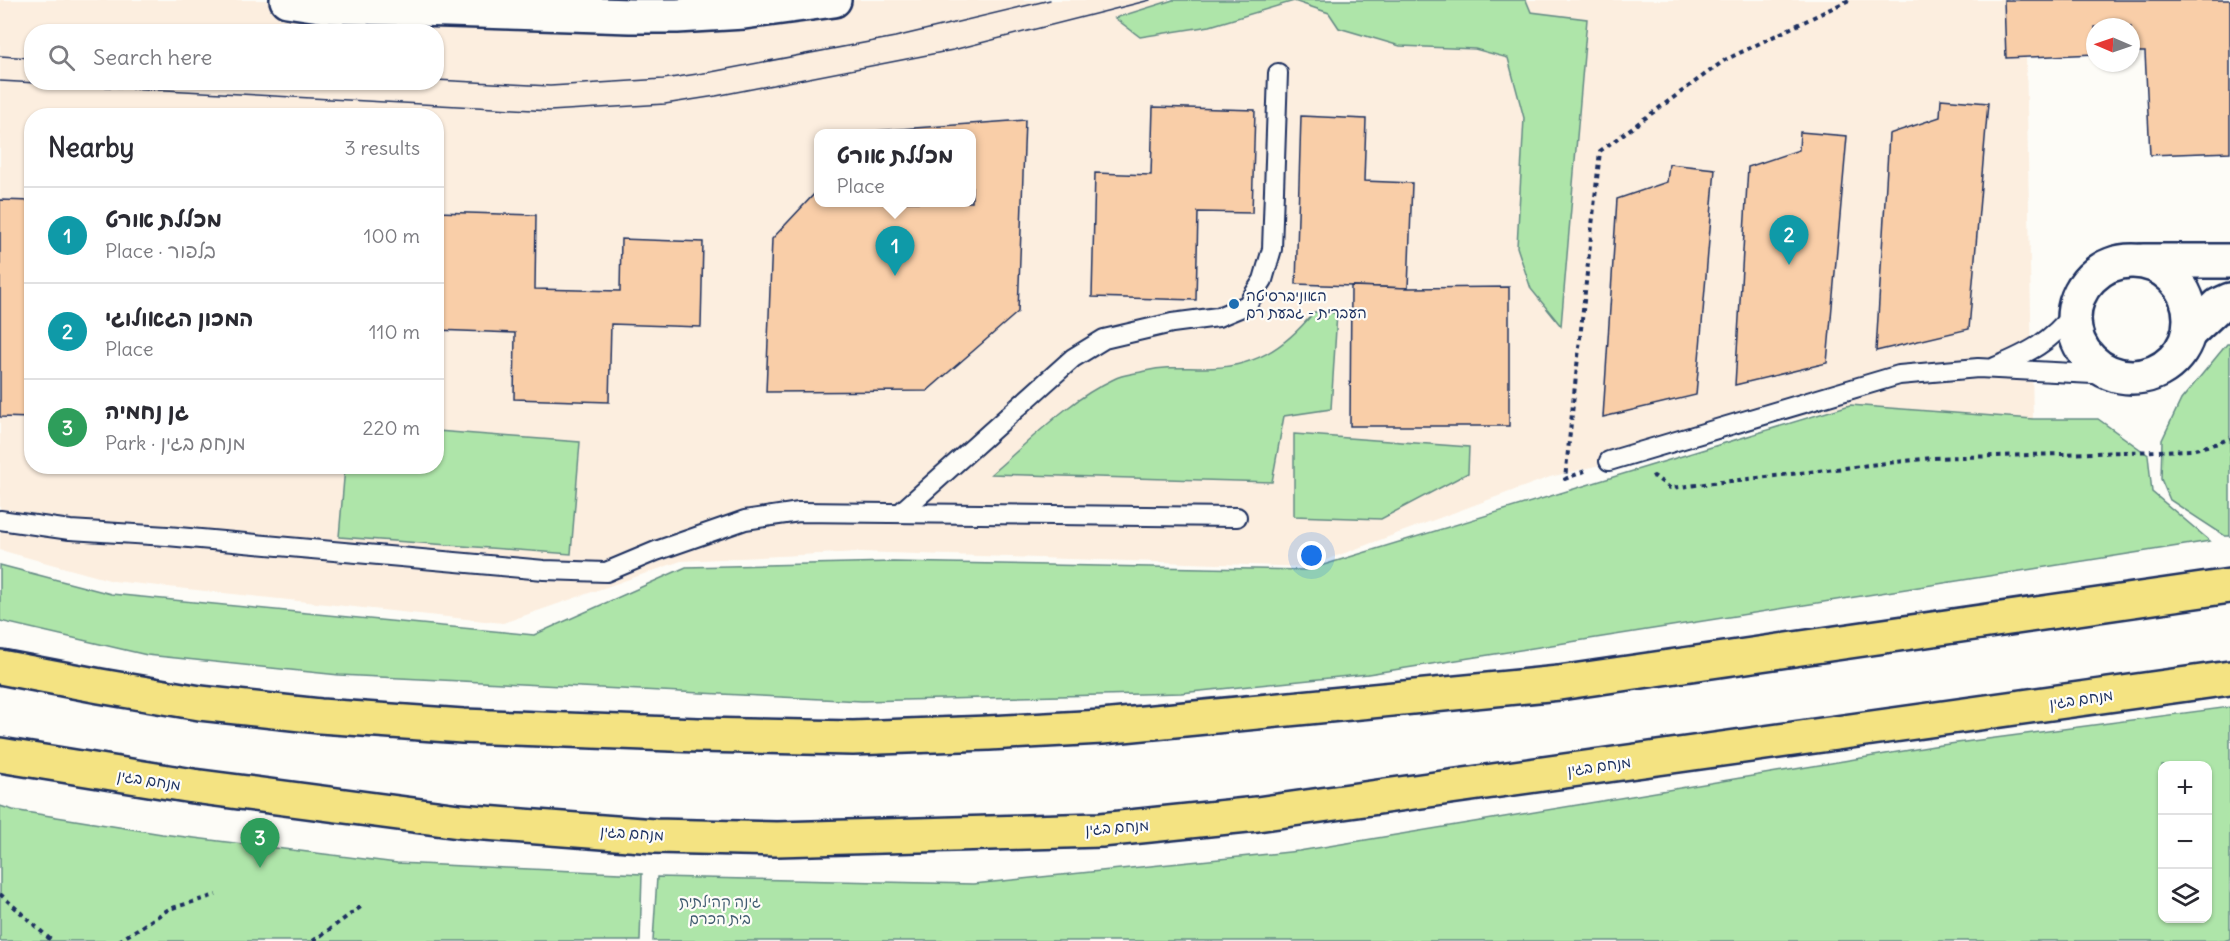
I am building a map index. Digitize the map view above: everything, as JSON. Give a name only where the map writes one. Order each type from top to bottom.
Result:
[{"type":"highway","points":[[0,667],[200,703],[320,716],[451,725],[829,738],[989,734],[1102,727],[1559,683],[2230,586]]},
{"type":"highway","name":"מנחם בגין","points":[[0,756],[193,786],[459,821],[655,836],[777,838],[1089,830],[1269,813],[2230,678]]},
{"type":"street","points":[[287,0],[326,6],[630,16],[703,15],[834,0]]},
{"type":"street","points":[[2143,261],[2162,268],[2176,281],[2186,296],[2191,315],[2189,333],[2181,351],[2168,365],[2151,375],[2132,378],[2112,375],[2095,365],[2082,351],[2075,333],[2073,313],[2078,294],[2090,278],[2105,266],[2124,261],[2143,261],[2230,261]]},
{"type":"street","points":[[2189,333],[2218,305],[2230,300]]},
{"type":"lane","points":[[900,513],[1073,358],[1104,339],[1172,323],[1218,317],[1247,305],[1263,280],[1272,249],[1278,73]]},
{"type":"lane","points":[[1990,369],[2038,347],[2060,331],[2073,313]]},
{"type":"lane","points":[[1609,461],[1899,375],[1990,369],[2112,375]]},
{"type":"lane","points":[[0,520],[70,530],[167,536],[544,570],[606,572],[656,551],[745,520],[799,512],[1237,517]]},
{"type":"path","points":[[1609,461],[1565,479],[1600,152],[1725,60],[1849,0]]},
{"type":"path","points":[[1643,479],[1654,476],[1670,488],[1931,458],[2191,450],[2230,438]]},
{"type":"path","points":[[0,894],[52,941]]},
{"type":"path","points":[[119,941],[169,909],[216,895]]},
{"type":"path","points":[[313,941],[363,906]]},
{"type":"shaded area","name":"האוניברסיטה העברית - גבעת רם","points":[[0,0],[2025,0],[2033,419],[1850,405],[1550,477],[1307,567],[859,552],[681,561],[503,623],[113,581],[0,550]]},
{"type":"green space","points":[[1173,0],[1526,0],[1531,12],[1587,19],[1561,326],[1531,289],[1517,247],[1524,118],[1508,58],[1475,49],[1400,46],[1339,28],[1329,13],[1294,1],[1210,26],[1140,37],[1115,18]]},
{"type":"green space","points":[[1314,312],[1337,313],[1331,409],[1284,416],[1272,482],[991,474],[1080,398],[1114,379],[1153,369],[1222,367],[1252,360],[1279,346]]},
{"type":"green space","points":[[2227,344],[2230,344],[2230,536],[2225,536],[2170,500],[2161,479],[2162,440],[2181,400]]},
{"type":"green space","points":[[1850,405],[2033,419],[2098,419],[2148,455],[2152,492],[2210,541],[1368,674],[1181,693],[862,701],[339,675],[147,655],[0,621],[0,565],[111,594],[534,635],[686,567],[893,562],[1307,570]]},
{"type":"green space","points":[[444,432],[580,442],[571,554],[339,537],[344,474],[444,474]]},
{"type":"green space","points":[[1294,434],[1469,447],[1468,473],[1381,519],[1294,516]]},
{"type":"green space","name":"גינה קהילתית בית הכרם","points":[[2230,707],[2230,939],[2224,941],[653,941],[657,877],[973,884],[1299,851],[1934,746]]},
{"type":"green space","points":[[0,806],[162,834],[397,863],[642,874],[640,941],[0,941]]},
{"type":"building","points":[[2004,0],[2230,0],[2230,152],[2150,155],[2145,52],[2140,52],[2140,18],[2086,18],[2086,54],[2006,58]]},
{"type":"building","points":[[1941,99],[1988,103],[1969,329],[1876,351],[1889,134],[1940,117]]},
{"type":"building","points":[[1153,107],[1255,110],[1252,213],[1198,212],[1196,300],[1092,297],[1095,173],[1151,175]]},
{"type":"building","points":[[1301,116],[1366,119],[1364,181],[1412,183],[1408,288],[1296,284]]},
{"type":"building","points":[[1025,120],[1018,312],[927,391],[766,392],[772,239],[814,194],[814,207],[976,207],[976,129],[901,129]]},
{"type":"building","points":[[1800,132],[1847,136],[1827,363],[1735,385],[1748,167],[1799,150]]},
{"type":"building","points":[[1669,164],[1715,169],[1696,395],[1603,417],[1617,199],[1667,182]]},
{"type":"building","points":[[0,200],[24,201],[24,418],[0,417]]},
{"type":"building","points":[[444,212],[536,215],[535,289],[620,291],[621,239],[703,242],[701,327],[611,324],[609,402],[514,399],[515,333],[444,330]]},
{"type":"building","points":[[1351,286],[1509,287],[1509,426],[1350,426]]},
{"type":"tram line","points":[[444,80],[550,86],[663,79],[895,37],[1050,0]]},
{"type":"tram line","points":[[165,90],[550,111],[665,104],[953,50],[1150,0]]},
{"type":"tram line","points":[[0,56],[24,58]]},
{"type":"tram line","points":[[0,81],[24,82]]},
{"type":"place","name":"המכון הגאולוגי","points":[[1789,265]]},
{"type":"place","name":"מכללת אורט","points":[[895,276]]},
{"type":"place","name":"האוניברסיטה העברית - גבעת רם","points":[[1234,304]]},
{"type":"place","name":"גן נחמיה","points":[[260,868]]}]
